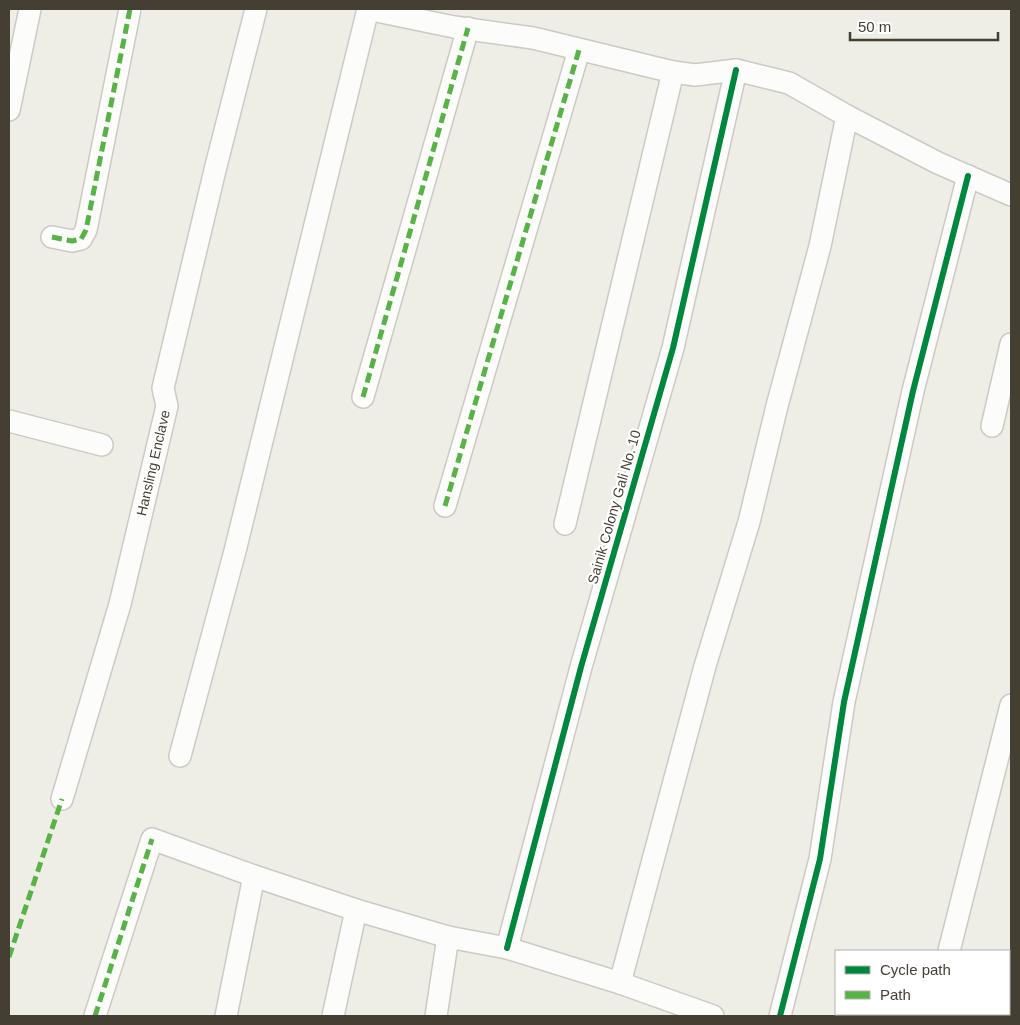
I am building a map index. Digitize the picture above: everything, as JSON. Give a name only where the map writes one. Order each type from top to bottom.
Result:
[{"type":"street","points":[[9,110],[30,9]]},
{"type":"street","points":[[52,237],[72,241],[81,239],[86,230],[130,9]]},
{"type":"street","name":"Hansling Enclave","points":[[62,799],[120,604],[167,406],[163,388],[256,9]]},
{"type":"street","points":[[180,756],[235,552],[368,9],[463,21],[673,72],[695,75],[736,70],[789,83],[847,116],[938,163],[1011,195]]},
{"type":"street","points":[[363,397],[463,21]]},
{"type":"street","points":[[445,506],[579,50]]},
{"type":"street","name":"Sainik Colony Gali No. 10","points":[[507,948],[581,667],[673,348],[736,70]]},
{"type":"street","points":[[564,524],[673,72]]},
{"type":"street","points":[[620,983],[705,666],[749,522],[777,406],[820,246],[847,116]]},
{"type":"street","points":[[780,1016],[820,859],[844,702],[913,391],[968,176]]},
{"type":"street","points":[[992,426],[1011,344]]},
{"type":"street","points":[[9,421],[102,445]]},
{"type":"street","points":[[949,950],[1011,705]]},
{"type":"street","points":[[95,1016],[152,839],[356,910],[448,937],[507,948],[620,983],[713,1016]]},
{"type":"street","points":[[226,1016],[254,876]]},
{"type":"street","points":[[333,1016],[356,910]]},
{"type":"street","points":[[436,1016],[448,937]]},
{"type":"marked path","points":[[52,237],[72,241],[81,239],[86,230],[130,9]]},
{"type":"marked path","points":[[363,397],[468,28]]},
{"type":"marked path","points":[[445,506],[579,50]]},
{"type":"marked path","points":[[9,957],[62,799]]},
{"type":"marked path","points":[[95,1016],[152,839]]},
{"type":"cycle path","points":[[507,948],[581,667],[673,348],[736,70]]},
{"type":"cycle path","points":[[780,1016],[820,859],[844,702],[913,391],[968,176]]}]
